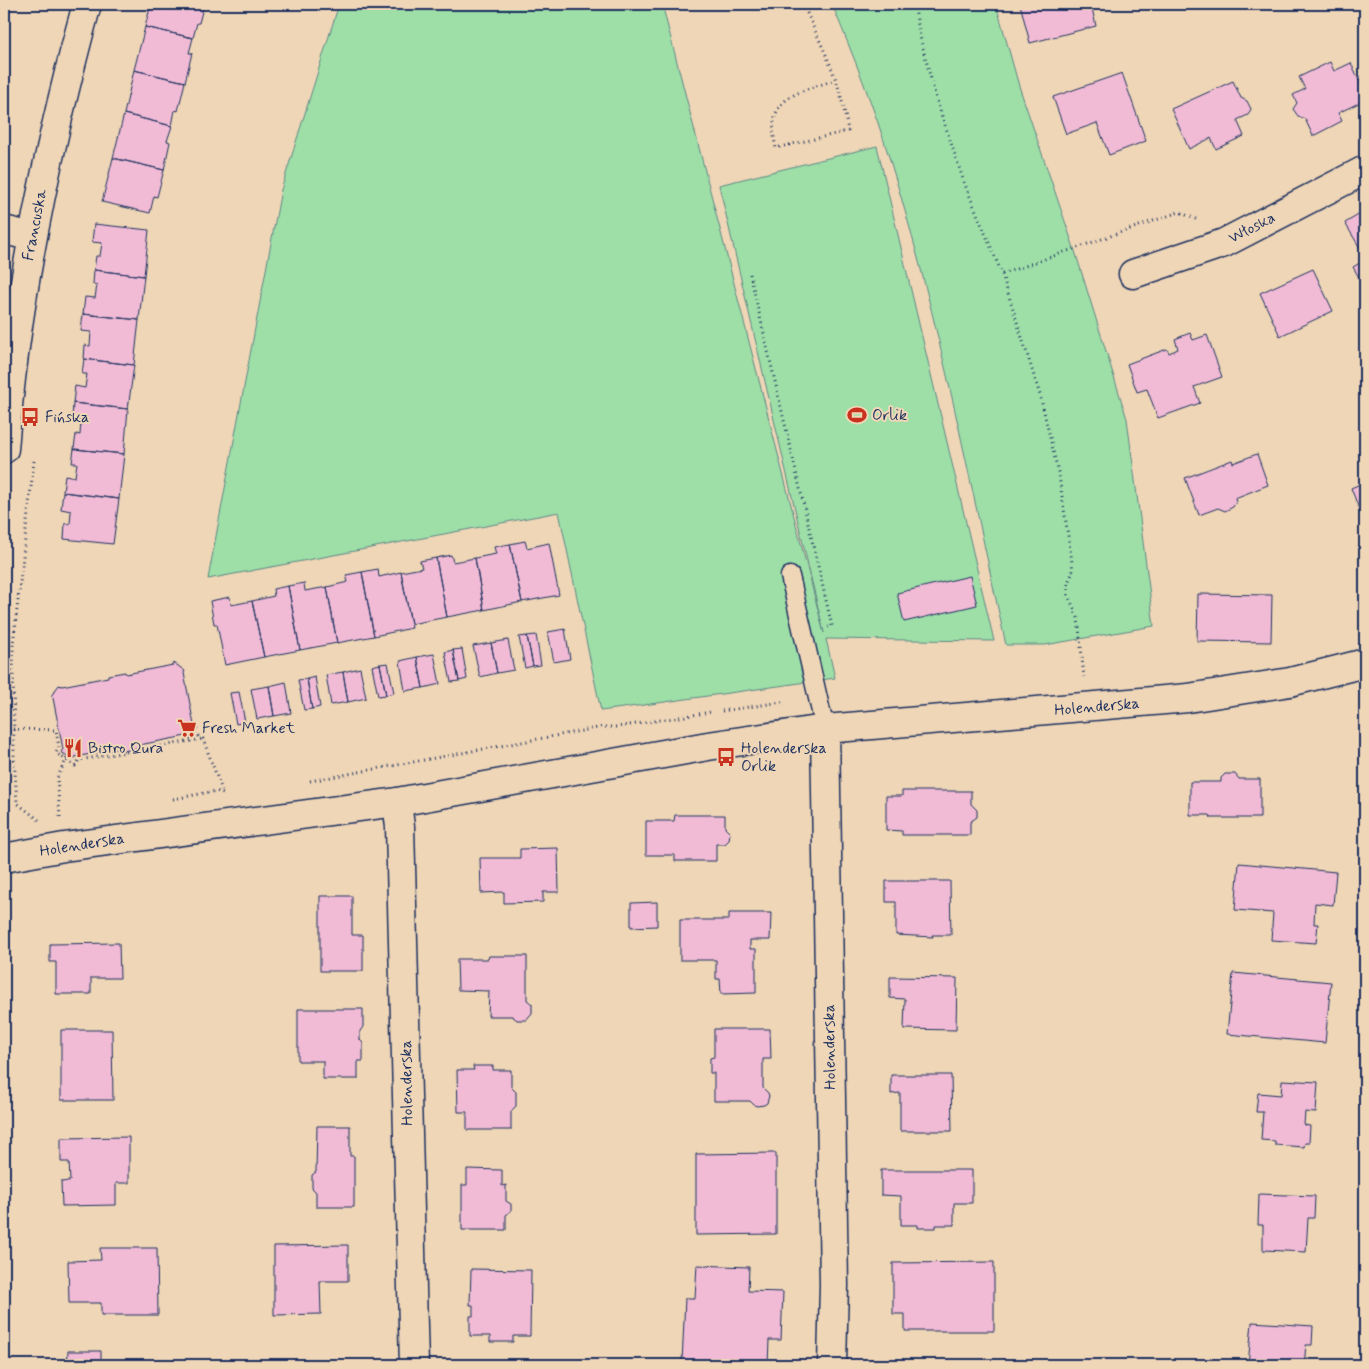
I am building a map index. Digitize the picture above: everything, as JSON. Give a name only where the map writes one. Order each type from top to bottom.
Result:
[{"type":"street","name":"Francuska","points":[[4,449],[17,332],[33,237],[52,143],[88,4]]},
{"type":"street","name":"Włoska","points":[[1134,274],[1224,243],[1365,170]]},
{"type":"street","points":[[4,230],[33,237]]},
{"type":"street","name":"Holenderska","points":[[4,858],[64,847],[397,802],[708,746],[825,729],[1188,698],[1290,682],[1365,662]]},
{"type":"street","name":"Holenderska","points":[[825,729],[834,1285],[832,1365]]},
{"type":"street","name":"Holenderska","points":[[397,802],[400,827],[414,1365]]},
{"type":"lane","points":[[790,576],[825,729]]},
{"type":"path","points":[[803,4],[835,80],[848,131],[776,148],[773,136],[773,123],[782,104],[798,92],[835,80]]},
{"type":"path","points":[[914,4],[936,98],[964,182],[1002,274],[1040,394],[1059,476],[1073,572],[1068,582],[1068,595],[1078,618],[1088,707]]},
{"type":"path","points":[[1002,274],[1180,212],[1211,225],[1224,243]]},
{"type":"path","points":[[750,274],[832,626],[803,634]]},
{"type":"path","points":[[34,458],[13,644],[13,729],[17,803],[41,821]]},
{"type":"path","points":[[309,781],[603,727],[617,727],[789,701]]},
{"type":"path","points":[[13,729],[56,730],[59,748],[56,752],[67,757],[75,766],[79,760],[203,739]]},
{"type":"path","points":[[194,733],[203,739],[223,794],[228,824]]},
{"type":"path","points":[[64,847],[57,778],[67,757]]},
{"type":"path","points":[[167,800],[216,791]]},
{"type":"green space","points":[[339,4],[662,4],[824,633],[719,185],[877,146],[994,641],[826,639],[835,678],[601,711],[559,512],[208,579],[281,190]]},
{"type":"green space","points":[[832,4],[996,4],[1019,86],[1074,248],[1127,419],[1154,626],[1045,645],[1006,645],[953,401],[908,220],[877,120]]},
{"type":"building","points":[[151,4],[204,4],[193,38],[145,27]]},
{"type":"building","points":[[1020,4],[1091,4],[1096,26],[1030,43]]},
{"type":"building","points":[[1138,4],[1154,4],[1141,9]]},
{"type":"building","points":[[145,27],[193,38],[189,53],[192,53],[185,82],[134,70]]},
{"type":"building","points":[[1330,62],[1334,71],[1351,63],[1365,93],[1365,100],[1338,113],[1342,121],[1313,136],[1305,119],[1298,116],[1293,109],[1297,103],[1293,95],[1305,89],[1299,77]]},
{"type":"building","points":[[134,70],[185,82],[178,111],[175,110],[172,126],[124,114]]},
{"type":"building","points":[[1122,73],[1146,141],[1109,155],[1097,123],[1066,134],[1053,97]]},
{"type":"building","points":[[1233,81],[1241,98],[1247,101],[1251,109],[1248,115],[1237,120],[1244,136],[1216,149],[1211,138],[1189,149],[1171,109]]},
{"type":"building","points":[[124,114],[172,126],[167,141],[170,142],[164,170],[113,158]]},
{"type":"building","points":[[113,158],[164,170],[157,197],[154,196],[150,213],[102,202]]},
{"type":"building","points":[[1365,211],[1365,245],[1360,248],[1345,223]]},
{"type":"building","points":[[94,224],[149,230],[144,276],[94,270],[96,256],[100,256],[102,243],[92,242]]},
{"type":"building","points":[[1365,260],[1365,288],[1353,267]]},
{"type":"building","points":[[1313,269],[1333,311],[1280,336],[1260,293]]},
{"type":"building","points":[[94,270],[144,276],[139,320],[83,314],[85,297],[95,298],[97,285],[93,284]]},
{"type":"building","points":[[83,314],[139,320],[134,365],[84,359],[85,345],[90,346],[91,332],[81,331]]},
{"type":"building","points":[[1190,333],[1193,340],[1207,335],[1222,377],[1194,387],[1200,403],[1158,418],[1147,389],[1137,392],[1127,364],[1167,349],[1169,353],[1178,349],[1175,339]]},
{"type":"building","points":[[84,359],[134,365],[128,409],[73,403],[75,386],[85,388],[87,374],[82,374]]},
{"type":"building","points":[[73,403],[128,409],[124,454],[74,449],[76,434],[80,435],[81,421],[72,420]]},
{"type":"building","points":[[74,449],[124,454],[119,499],[63,492],[65,475],[75,477],[77,463],[72,463]]},
{"type":"building","points":[[1257,454],[1268,485],[1235,498],[1236,502],[1233,507],[1225,511],[1218,508],[1199,515],[1185,478],[1232,460],[1233,463]]},
{"type":"building","points":[[1365,482],[1365,524],[1351,488]]},
{"type":"building","points":[[63,492],[119,499],[113,544],[64,539],[65,523],[70,524],[71,511],[61,509]]},
{"type":"building","points":[[525,541],[527,548],[549,543],[559,595],[522,602],[510,544]]},
{"type":"building","points":[[510,544],[522,602],[484,610],[475,558],[496,554],[494,547]]},
{"type":"building","points":[[451,555],[453,562],[475,558],[484,610],[447,617],[436,558]]},
{"type":"building","points":[[436,558],[447,617],[411,624],[401,572],[422,568],[420,561]]},
{"type":"building","points":[[378,569],[379,577],[401,572],[412,628],[374,636],[362,572]]},
{"type":"building","points":[[362,572],[374,636],[337,643],[327,587],[348,582],[346,575]]},
{"type":"building","points":[[970,576],[977,605],[904,622],[897,593]]},
{"type":"building","points":[[304,583],[305,591],[327,587],[337,643],[300,650],[288,586]]},
{"type":"building","points":[[288,586],[300,650],[264,657],[252,601],[274,596],[273,589]]},
{"type":"building","points":[[1198,594],[1272,595],[1271,642],[1197,641]]},
{"type":"building","points":[[230,597],[231,605],[252,601],[264,657],[225,665],[217,624],[214,624],[210,601]]},
{"type":"building","points":[[565,629],[570,659],[554,662],[548,632]]},
{"type":"building","points":[[536,635],[541,665],[533,666],[527,636]]},
{"type":"building","points":[[527,636],[533,666],[525,668],[519,637]]},
{"type":"building","points":[[508,640],[514,670],[497,673],[491,643]]},
{"type":"building","points":[[491,643],[497,673],[480,677],[473,646]]},
{"type":"building","points":[[462,649],[467,679],[459,681],[453,650]]},
{"type":"building","points":[[453,650],[459,681],[451,682],[445,652]]},
{"type":"building","points":[[434,654],[440,684],[423,688],[417,657]]},
{"type":"building","points":[[417,657],[423,688],[405,691],[400,661]]},
{"type":"building","points":[[174,663],[185,671],[194,725],[198,727],[190,739],[186,736],[139,745],[139,748],[123,751],[122,748],[75,757],[74,760],[61,752],[63,749],[53,698],[51,696],[59,685],[108,677],[108,675],[125,672],[126,674],[173,665]]},
{"type":"building","points":[[388,663],[394,693],[386,695],[380,664]]},
{"type":"building","points":[[380,664],[386,695],[378,696],[372,666]]},
{"type":"building","points":[[360,668],[366,698],[348,702],[343,672]]},
{"type":"building","points":[[343,672],[348,702],[331,705],[326,675]]},
{"type":"building","points":[[315,677],[320,707],[312,709],[307,679]]},
{"type":"building","points":[[307,679],[312,709],[304,710],[298,680]]},
{"type":"building","points":[[286,682],[291,713],[274,716],[269,686]]},
{"type":"building","points":[[269,686],[274,716],[257,719],[251,689]]},
{"type":"building","points":[[239,692],[245,722],[236,724],[230,693]]},
{"type":"building","points":[[1225,774],[1235,774],[1239,779],[1260,779],[1260,818],[1211,818],[1210,815],[1190,815],[1190,782],[1221,782],[1221,778]]},
{"type":"building","points":[[902,791],[971,791],[971,804],[977,810],[977,817],[970,822],[970,835],[902,835],[902,831],[886,830],[886,796],[902,796]]},
{"type":"building","points":[[675,815],[725,815],[725,828],[730,833],[729,840],[725,844],[716,844],[716,861],[675,861],[675,855],[646,855],[646,821],[674,821]]},
{"type":"building","points":[[558,848],[559,892],[543,892],[543,902],[504,903],[504,892],[481,893],[480,858],[520,858],[520,849]]},
{"type":"building","points":[[1239,863],[1336,872],[1333,905],[1315,903],[1314,924],[1318,924],[1316,943],[1271,940],[1273,913],[1235,910]]},
{"type":"building","points":[[886,881],[950,881],[951,935],[932,935],[933,937],[896,935],[896,902],[886,902]]},
{"type":"building","points":[[320,896],[352,896],[352,935],[363,935],[363,971],[320,971]]},
{"type":"building","points":[[657,902],[657,926],[631,927],[631,903]]},
{"type":"building","points":[[729,913],[771,913],[770,940],[750,940],[750,949],[756,949],[756,993],[721,994],[720,979],[716,979],[716,960],[680,960],[680,920],[729,920]]},
{"type":"building","points":[[119,943],[120,978],[91,978],[91,994],[56,994],[56,962],[50,962],[50,944]]},
{"type":"building","points":[[489,956],[527,956],[527,1000],[532,1004],[532,1013],[526,1020],[517,1020],[512,1016],[488,1016],[489,991],[458,990],[457,959],[488,959]]},
{"type":"building","points":[[1233,973],[1331,982],[1325,1043],[1227,1034]]},
{"type":"building","points":[[890,977],[957,978],[956,1030],[904,1029],[905,999],[890,998]]},
{"type":"building","points":[[298,1009],[363,1009],[363,1027],[360,1031],[360,1040],[363,1043],[363,1061],[358,1061],[358,1079],[323,1079],[323,1061],[298,1061]]},
{"type":"building","points":[[714,1029],[770,1029],[771,1059],[763,1059],[763,1088],[769,1096],[767,1103],[757,1106],[750,1101],[714,1101],[714,1073],[710,1073],[710,1058],[714,1057]]},
{"type":"building","points":[[61,1030],[112,1030],[113,1100],[61,1100]]},
{"type":"building","points":[[473,1066],[493,1066],[493,1070],[511,1070],[511,1087],[516,1092],[516,1106],[511,1111],[511,1130],[467,1130],[467,1112],[458,1112],[457,1070],[474,1070]]},
{"type":"building","points":[[891,1075],[951,1075],[952,1131],[900,1131],[900,1093],[891,1094]]},
{"type":"building","points":[[1282,1080],[1318,1082],[1316,1113],[1305,1112],[1304,1125],[1310,1126],[1309,1143],[1305,1143],[1304,1147],[1275,1145],[1275,1141],[1261,1140],[1263,1112],[1256,1112],[1258,1093],[1281,1095]]},
{"type":"building","points":[[317,1126],[350,1126],[350,1156],[354,1156],[354,1207],[316,1207],[316,1192],[312,1188],[312,1175],[316,1172]]},
{"type":"building","points":[[129,1137],[129,1183],[116,1183],[116,1205],[62,1206],[61,1182],[70,1181],[69,1162],[61,1162],[61,1138]]},
{"type":"building","points":[[776,1153],[776,1234],[696,1235],[696,1154]]},
{"type":"building","points":[[467,1169],[502,1170],[502,1186],[506,1185],[506,1201],[511,1204],[511,1211],[506,1215],[506,1230],[462,1230],[462,1185],[467,1185]]},
{"type":"building","points":[[881,1170],[972,1170],[972,1203],[954,1203],[954,1225],[918,1228],[918,1225],[901,1225],[901,1196],[881,1195]]},
{"type":"building","points":[[1259,1194],[1315,1196],[1314,1218],[1308,1218],[1306,1252],[1263,1250],[1263,1225],[1258,1225]]},
{"type":"building","points":[[348,1245],[348,1281],[320,1281],[321,1314],[274,1315],[274,1246]]},
{"type":"building","points":[[100,1248],[157,1248],[158,1315],[101,1315],[101,1303],[69,1303],[68,1261],[101,1260]]},
{"type":"building","points":[[994,1262],[994,1331],[905,1331],[905,1314],[893,1314],[893,1263]]},
{"type":"building","points":[[697,1265],[749,1267],[748,1291],[783,1292],[781,1340],[769,1340],[768,1365],[682,1363],[685,1298],[695,1298]]},
{"type":"building","points":[[471,1269],[531,1270],[530,1336],[513,1336],[513,1342],[490,1342],[490,1336],[470,1336],[470,1316],[473,1316],[473,1305],[470,1305]]},
{"type":"building","points":[[1252,1322],[1313,1326],[1312,1345],[1306,1345],[1304,1365],[1248,1365]]},
{"type":"building","points":[[68,1351],[101,1351],[101,1365],[67,1365]]},
{"type":"building","points":[[905,1363],[938,1364],[938,1365],[905,1365]]},
{"type":"place","name":"Orlik","points":[[857,415]]},
{"type":"place","name":"Fińska","points":[[30,417]]},
{"type":"place","name":"Fresh Market","points":[[187,728]]},
{"type":"place","name":"Bistro Qura","points":[[73,748]]},
{"type":"place","name":"Holenderska Orlik","points":[[726,757]]}]
